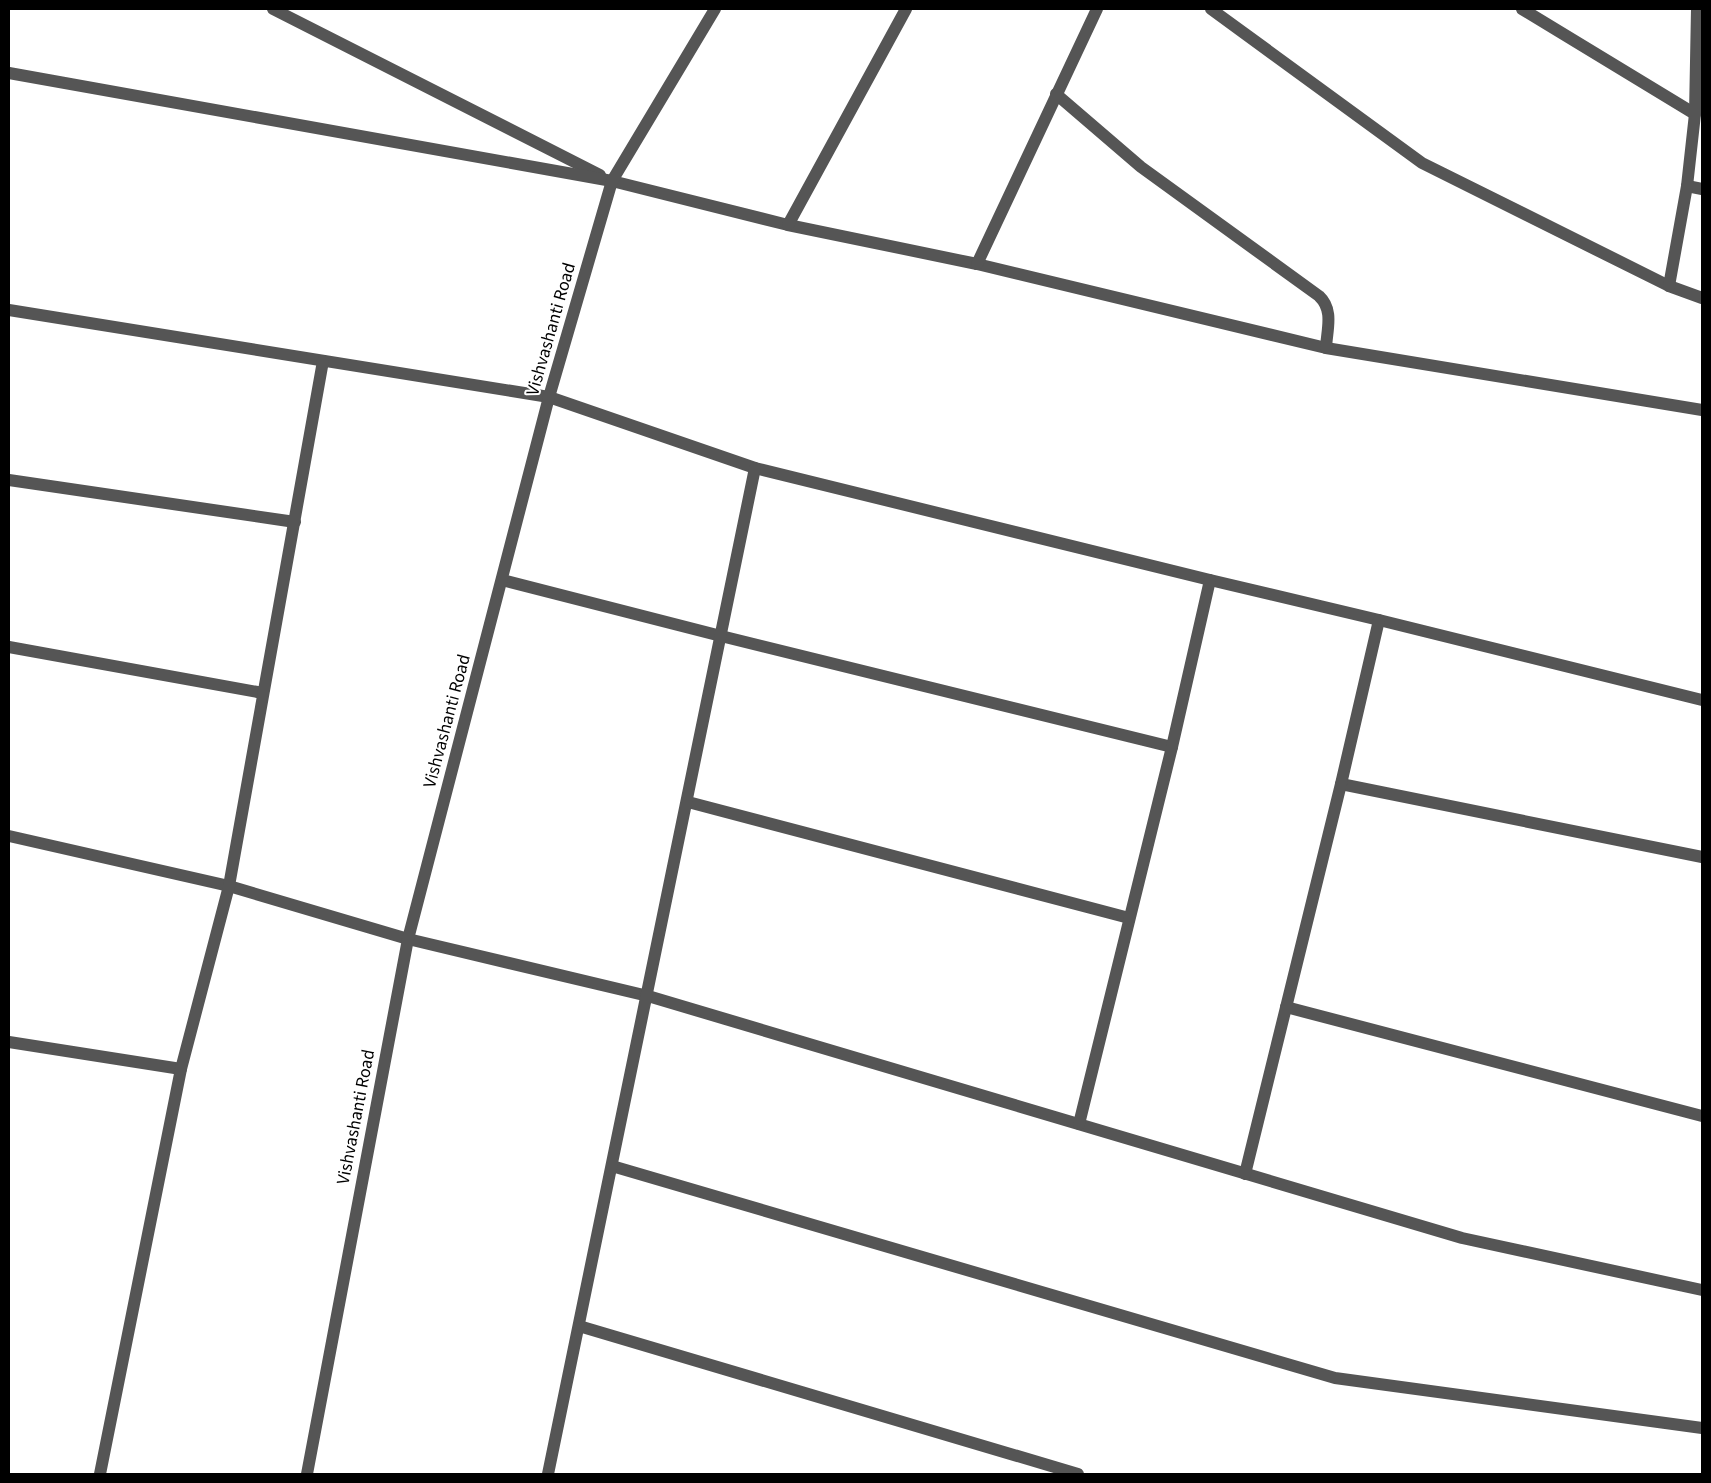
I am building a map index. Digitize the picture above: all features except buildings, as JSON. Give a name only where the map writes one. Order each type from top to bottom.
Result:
[{"type":"street","points":[[273,9],[612,181]]},
{"type":"street","name":"Vishvashanti Road","points":[[307,1474],[408,939],[549,397],[612,181],[715,9]]},
{"type":"street","points":[[788,225],[906,9]]},
{"type":"street","points":[[977,264],[1097,9]]},
{"type":"street","points":[[1211,9],[1422,163],[1669,286],[1702,298]]},
{"type":"street","points":[[1522,9],[1695,114]]},
{"type":"street","points":[[1669,286],[1687,186],[1695,114],[1700,24],[1698,9]]},
{"type":"street","points":[[9,73],[612,181],[788,225],[977,264],[1326,348],[1702,410]]},
{"type":"street","points":[[1056,94],[1141,167],[1320,296],[1327,304],[1329,314],[1326,348]]},
{"type":"street","points":[[1687,186],[1702,189]]},
{"type":"street","points":[[9,310],[549,397],[755,468],[1702,700]]},
{"type":"street","points":[[100,1474],[180,1069],[229,886],[323,361]]},
{"type":"street","points":[[548,1474],[688,802],[755,468]]},
{"type":"street","points":[[9,480],[295,522]]},
{"type":"street","points":[[502,580],[1172,747]]},
{"type":"street","points":[[1079,1124],[1172,747],[1210,580]]},
{"type":"street","points":[[1245,1174],[1341,784],[1379,620]]},
{"type":"street","points":[[9,647],[263,693]]},
{"type":"street","points":[[1341,784],[1702,857]]},
{"type":"street","points":[[688,802],[1130,918]]},
{"type":"street","points":[[9,836],[229,886],[408,939],[648,996],[1462,1238],[1702,1290]]},
{"type":"street","points":[[1286,1007],[1702,1116]]},
{"type":"street","points":[[9,1042],[180,1069]]},
{"type":"street","points":[[612,1166],[1335,1378],[1702,1428]]},
{"type":"street","points":[[579,1326],[1078,1474]]}]
